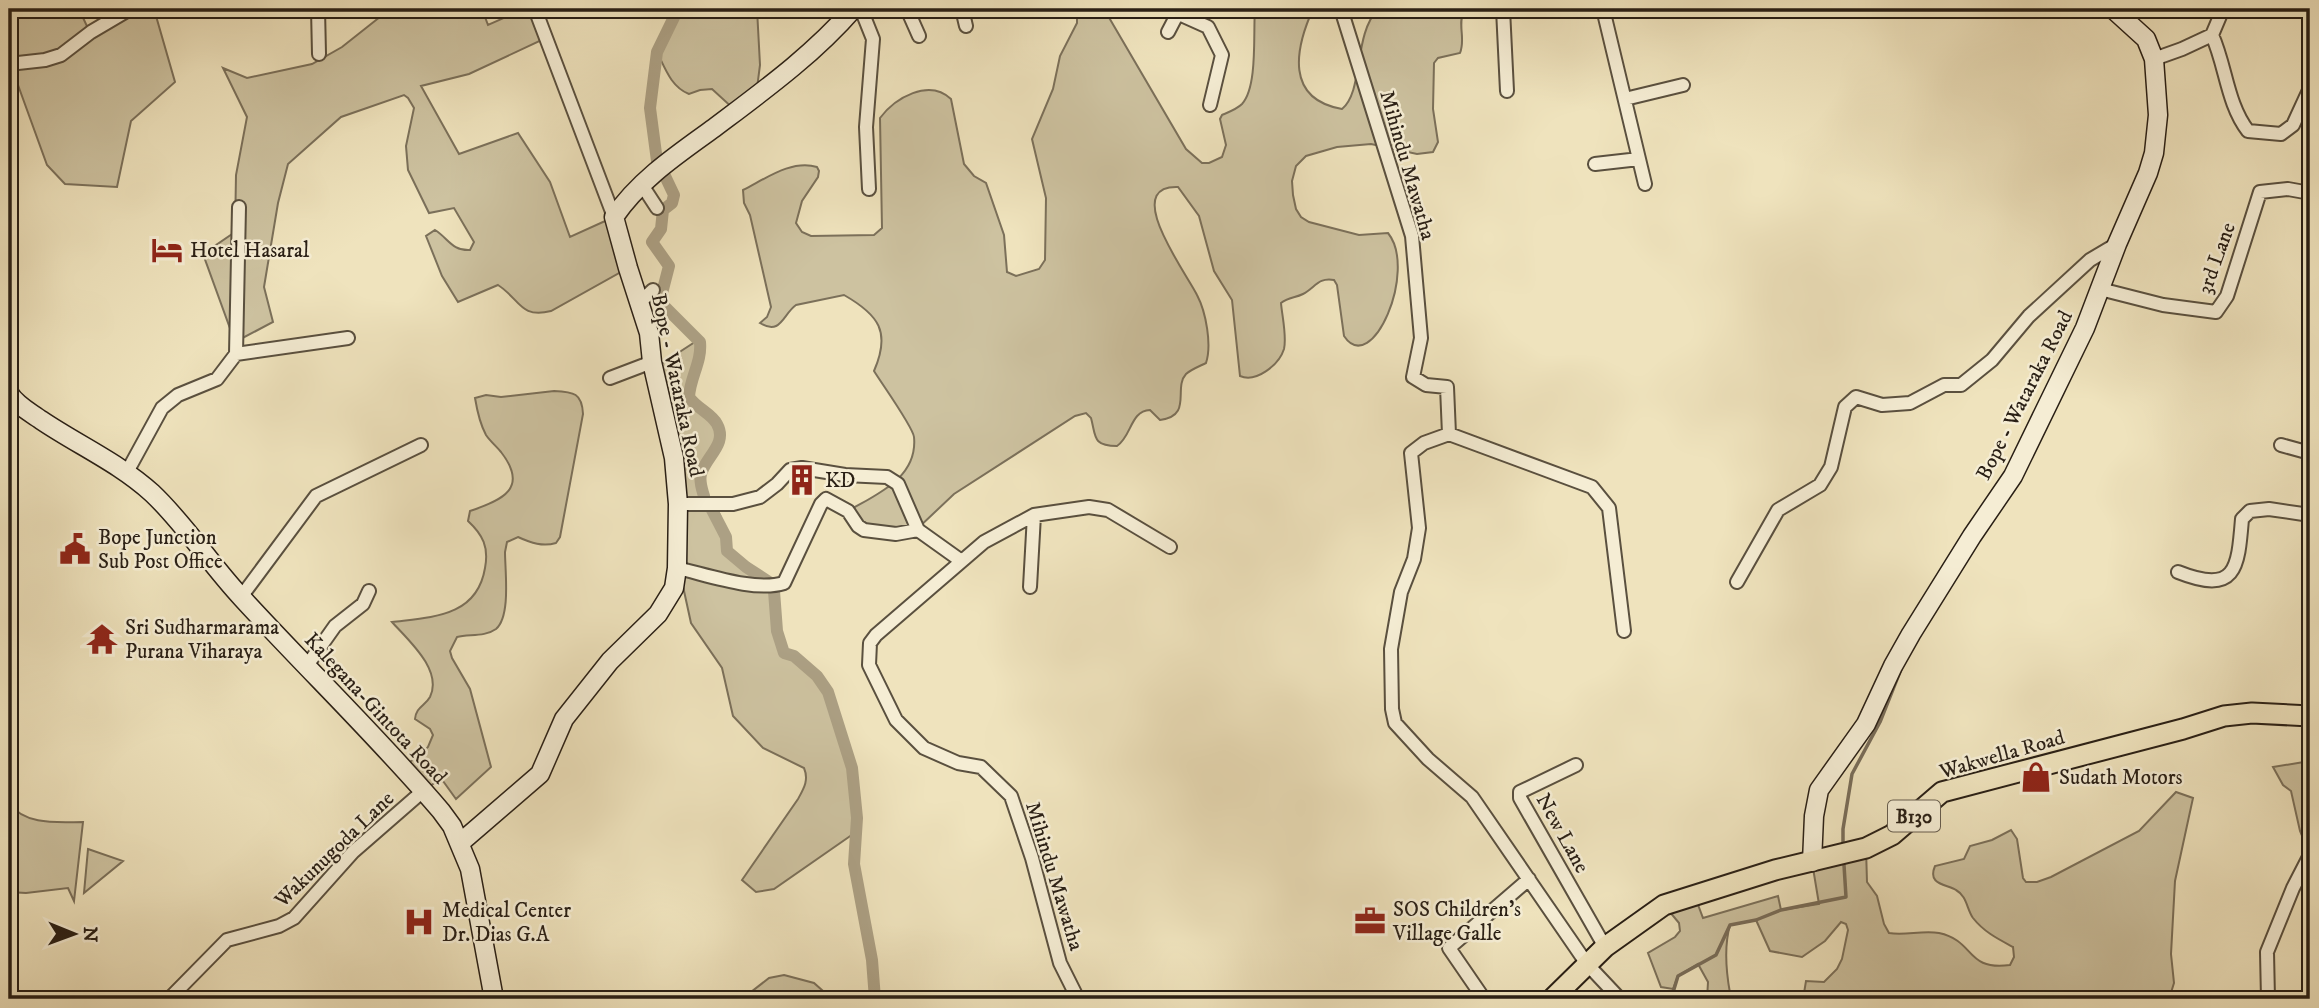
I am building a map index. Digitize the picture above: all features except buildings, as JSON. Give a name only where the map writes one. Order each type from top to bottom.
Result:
[{"type":"main road","name":"Wakwella Road","points":[[1552,999],[1605,947],[1664,905],[1750,877],[1866,848],[1892,835],[1942,792],[2224,716],[2252,713],[2310,716]]},
{"type":"street","points":[[9,64],[45,60],[61,55],[91,32],[130,9]]},
{"type":"street","points":[[318,9],[319,54]]},
{"type":"street","points":[[535,9],[614,217]]},
{"type":"street","points":[[614,217],[622,205],[667,162],[790,70],[853,9]]},
{"type":"street","points":[[860,9],[873,39],[866,127],[869,188]]},
{"type":"street","points":[[907,9],[919,36]]},
{"type":"street","points":[[962,9],[966,26]]},
{"type":"street","name":"Mihindu Mawatha","points":[[1341,9],[1412,236],[1421,338],[1413,377],[1426,385],[1447,387],[1449,434]]},
{"type":"street","points":[[1503,9],[1507,91]]},
{"type":"street","points":[[1603,9],[1645,184]]},
{"type":"street","name":"Bope - Wataraka Road","points":[[1812,862],[1814,816],[1819,790],[1866,724],[1911,634],[2013,476],[2069,364],[2141,192],[2154,153],[2158,115],[2154,58],[2146,39],[2113,9]]},
{"type":"street","points":[[2154,58],[2212,35],[2223,9]]},
{"type":"street","points":[[1168,32],[1179,11],[1208,27],[1223,55],[1210,105]]},
{"type":"street","points":[[2212,35],[2220,52],[2236,116],[2248,131],[2281,134],[2293,125],[2310,88]]},
{"type":"street","points":[[1625,99],[1683,85]]},
{"type":"street","points":[[1595,164],[1639,159]]},
{"type":"street","points":[[642,185],[657,208]]},
{"type":"street","name":"3rd Lane","points":[[2100,289],[2164,305],[2216,312],[2227,296],[2260,192],[2288,189],[2310,193]]},
{"type":"street","points":[[127,472],[162,408],[178,396],[217,379],[236,354],[239,207]]},
{"type":"street","name":"Bope - Wataraka Road","points":[[460,843],[540,774],[564,719],[610,661],[658,614],[674,588],[678,504],[674,458],[652,362],[647,296],[628,268],[614,217]]},
{"type":"street","points":[[1737,582],[1777,510],[1820,485],[1832,467],[1845,407],[1856,397],[1882,405],[1910,404],[1944,385],[1961,385],[1992,360],[2029,316],[2090,260],[2117,244]]},
{"type":"street","points":[[236,354],[348,338]]},
{"type":"street","points":[[610,378],[652,362]]},
{"type":"street","name":"Kalegana-Gintota Road","points":[[9,395],[64,435],[127,472],[154,495],[241,597],[306,667],[349,708],[447,818],[470,869],[495,999]]},
{"type":"street","points":[[1620,999],[1587,964],[1472,797],[1428,759],[1395,723],[1392,709],[1391,649],[1401,592],[1414,559],[1418,539],[1411,453],[1424,443],[1449,434],[1592,487],[1609,508],[1624,631]]},
{"type":"street","points":[[241,597],[316,496],[421,445]]},
{"type":"street","points":[[2281,445],[2310,453]]},
{"type":"street","points":[[678,504],[733,504],[760,498],[790,470],[802,467],[845,475],[887,477],[898,484],[918,530],[960,560]]},
{"type":"street","points":[[677,568],[762,585],[784,583],[821,504],[826,499],[848,511],[864,530],[896,534],[918,530]]},
{"type":"street","name":"Mihindu Mawatha","points":[[1078,999],[1060,963],[1032,858],[1011,796],[981,767],[958,763],[923,748],[896,720],[869,665],[870,643],[960,560],[984,542],[1034,515],[1089,507],[1108,510],[1170,547]]},
{"type":"street","points":[[2178,572],[2199,580],[2222,580],[2233,571],[2239,553],[2242,519],[2250,511],[2269,509],[2310,515]]},
{"type":"street","points":[[1030,587],[1034,515]]},
{"type":"street","points":[[306,667],[335,626],[362,604],[369,591]]},
{"type":"street","name":"New Lane","points":[[1576,765],[1520,792],[1520,798],[1605,947]]},
{"type":"street","name":"Wakunugoda Lane","points":[[169,999],[227,940],[279,926],[294,918],[353,852],[423,791]]},
{"type":"street","points":[[2268,999],[2267,952],[2293,888],[2310,855]]},
{"type":"street","points":[[1485,999],[1449,948],[1529,879]]},
{"type":"street","points":[[41,999],[56,999]]},
{"type":"shaded area","points":[[9,9],[79,9],[91,35],[147,9],[154,9],[175,82],[131,121],[117,187],[65,184],[47,165],[9,54]]},
{"type":"shaded area","points":[[390,9],[482,9],[488,25],[524,9],[535,9],[546,38],[469,74],[421,86],[459,154],[518,133],[550,182],[570,237],[614,217],[628,268],[551,311],[541,313],[526,310],[498,285],[458,302],[442,276],[426,236],[435,230],[454,246],[464,250],[470,250],[474,242],[454,208],[429,213],[408,170],[406,146],[414,108],[404,95],[341,117],[288,164],[278,203],[264,287],[273,322],[235,342],[203,254],[235,232],[236,175],[247,117],[223,68],[247,78],[312,64],[342,47]]},
{"type":"shaded area","points":[[678,9],[757,9],[760,65],[756,96],[736,111],[712,89],[689,94],[683,91],[673,82],[666,70],[657,52]]},
{"type":"shaded area","points":[[1077,9],[1104,9],[1186,149],[1202,163],[1209,163],[1222,157],[1226,145],[1220,119],[1222,115],[1242,104],[1247,96],[1253,73],[1255,9],[1313,9],[1299,56],[1303,84],[1311,95],[1342,109],[1349,101],[1353,89],[1365,33],[1378,9],[1464,9],[1460,53],[1438,58],[1434,63],[1433,109],[1438,142],[1433,152],[1417,154],[1371,144],[1337,147],[1306,156],[1296,166],[1292,181],[1296,209],[1301,217],[1309,222],[1359,235],[1388,233],[1396,250],[1398,271],[1388,314],[1378,332],[1367,343],[1355,345],[1344,336],[1337,285],[1334,280],[1329,279],[1320,282],[1303,294],[1281,303],[1285,344],[1277,361],[1260,375],[1246,378],[1240,376],[1232,300],[1214,271],[1199,216],[1178,187],[1162,190],[1155,200],[1156,215],[1171,251],[1200,302],[1208,338],[1206,363],[1186,374],[1176,413],[1160,420],[1150,410],[1143,411],[1117,446],[1103,444],[1096,439],[1091,418],[1086,413],[1075,416],[954,494],[916,530],[864,530],[848,511],[883,491],[903,474],[914,451],[912,432],[874,371],[881,345],[879,326],[866,310],[844,295],[796,305],[773,327],[760,323],[767,317],[771,307],[743,190],[788,168],[808,165],[817,167],[818,177],[802,201],[796,223],[802,232],[811,236],[874,235],[882,228],[880,118],[903,98],[913,93],[933,90],[951,99],[964,164],[974,176],[986,183],[1004,235],[1007,272],[1016,276],[1039,269],[1045,260],[1046,198],[1032,139],[1053,89],[1060,56],[1077,23]]},
{"type":"shaded area","points":[[698,340],[699,361],[689,397],[717,425],[721,440],[701,474],[700,483],[720,515],[727,551],[773,584],[777,631],[784,653],[810,668],[828,692],[855,790],[856,832],[774,889],[756,892],[742,880],[798,799],[806,776],[804,768],[763,748],[733,716],[722,668],[691,623],[679,568],[655,368]]},
{"type":"shaded area","points":[[554,391],[576,395],[581,402],[583,414],[560,537],[556,543],[546,545],[518,537],[507,542],[505,604],[501,623],[487,633],[457,637],[450,651],[470,689],[491,767],[456,799],[443,781],[436,782],[423,791],[404,767],[428,747],[433,735],[430,729],[415,719],[417,712],[430,697],[432,676],[422,656],[392,622],[450,612],[473,596],[480,584],[486,561],[485,548],[478,531],[468,521],[470,511],[502,497],[512,484],[513,475],[509,464],[484,431],[475,398]]},
{"type":"shaded area","points":[[2310,761],[2310,855],[2300,831],[2291,791],[2283,785],[2273,767]]},
{"type":"shaded area","points":[[2176,792],[2193,798],[2175,881],[2171,954],[2174,983],[2169,999],[1803,999],[1806,981],[1824,982],[1837,969],[1842,959],[1848,930],[1846,924],[1841,922],[1825,941],[1802,957],[1770,951],[1756,920],[1730,925],[1726,950],[1727,976],[1730,993],[1738,999],[1707,999],[1708,982],[1698,964],[1678,976],[1673,989],[1661,987],[1648,953],[1675,937],[1680,931],[1679,923],[1664,905],[1694,894],[1703,918],[1778,896],[1781,910],[1819,904],[1812,862],[1866,848],[1867,882],[1877,896],[1889,933],[1939,933],[1959,942],[1985,964],[2010,965],[2014,957],[2013,947],[1977,923],[1960,893],[1935,880],[1935,866],[1964,859],[1970,846],[1992,840],[2011,830],[2017,839],[2023,878],[2026,882],[2037,882],[2139,831]]},
{"type":"shaded area","points":[[9,803],[24,816],[33,819],[83,822],[74,901],[68,888],[26,893],[9,892]]},
{"type":"shaded area","points":[[88,849],[123,861],[84,893]]},
{"type":"shaded area","points":[[784,975],[814,983],[832,999],[742,999],[769,978]]},
{"type":"waterway","points":[[657,161],[650,108],[657,52],[678,9]]},
{"type":"waterway","points":[[665,176],[674,195],[672,203],[663,210],[661,229],[652,242],[669,266],[661,297],[662,304],[700,342],[689,397],[714,420],[720,431],[718,444],[701,474],[704,496]]},
{"type":"waterway","points":[[711,508],[726,537],[727,551],[772,584]]},
{"type":"waterway","points":[[774,591],[777,631],[784,653],[794,656],[817,676],[828,692],[852,768],[857,818],[854,864],[872,960],[875,999]]},
{"type":"waterway","points":[[1843,844],[1852,774],[1880,722],[1901,669]]},
{"type":"waterway","points":[[1671,999],[1678,976],[1716,955],[1730,925],[1756,920],[1781,910],[1846,897],[1844,865]]},
{"type":"place","name":"Hotel Hasaral","points":[[167,250]]},
{"type":"place","name":"KD","points":[[802,480]]},
{"type":"place","name":"Bope Junction Sub Post Office","points":[[75,549]]},
{"type":"place","name":"Sri Sudharmarama Purana Viharaya","points":[[102,639]]},
{"type":"place","name":"Sudath Motors","points":[[2036,777]]},
{"type":"place","name":"SOS Children's Village Galle","points":[[1370,921]]},
{"type":"place","name":"Medical Center Dr. Dias G.A","points":[[419,922]]}]
